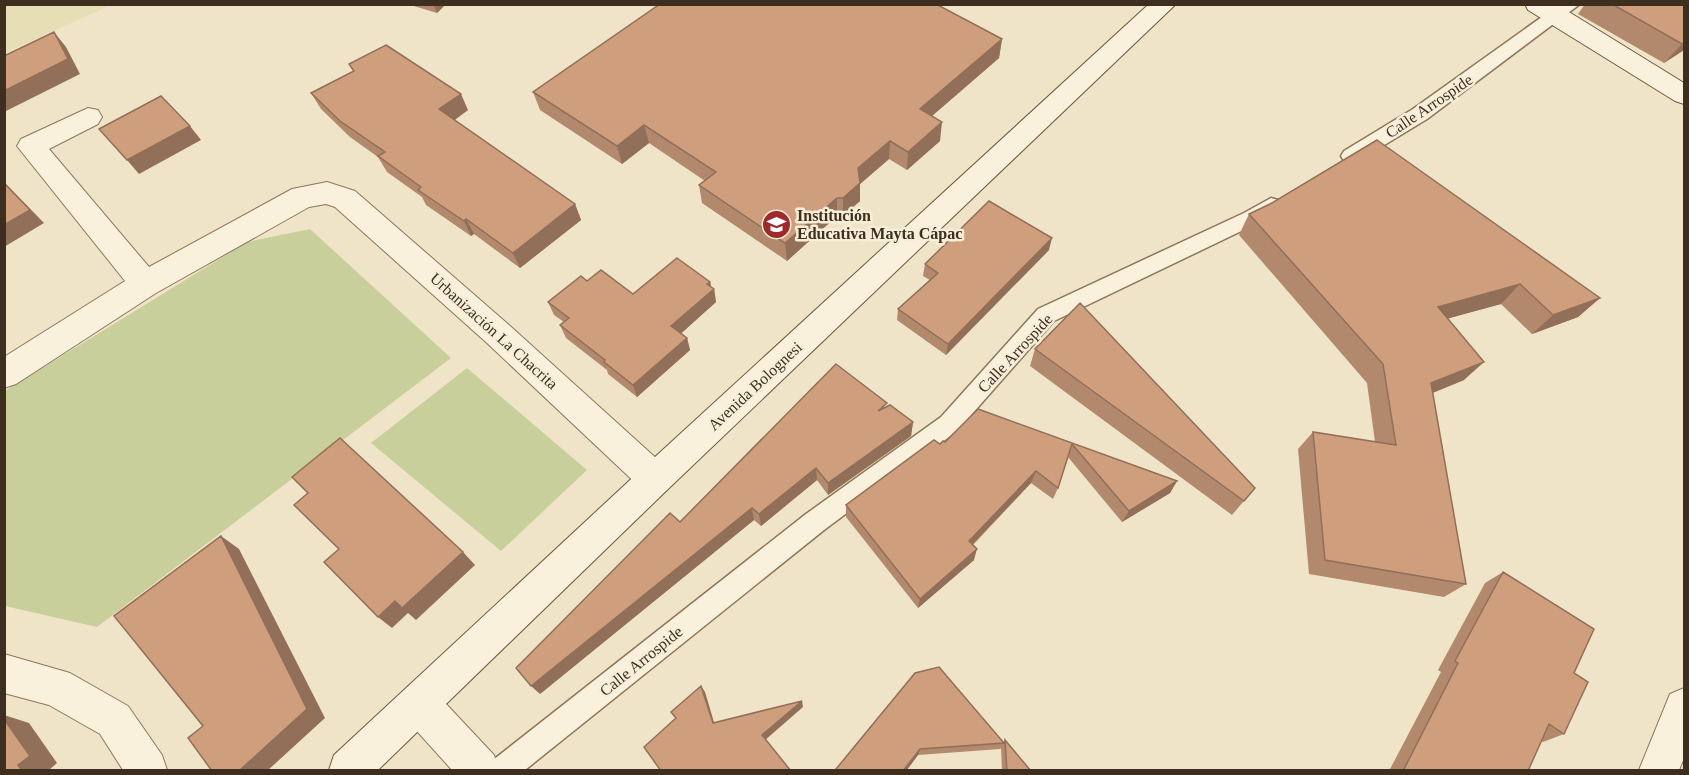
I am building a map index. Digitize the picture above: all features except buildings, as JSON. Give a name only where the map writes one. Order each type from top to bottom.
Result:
[{"type":"street","name":"Avenida Bolognesi","points":[[349,771],[655,479],[1164,4]]},
{"type":"street","points":[[1555,9],[1684,95]]},
{"type":"street","points":[[4,374],[145,284],[31,146],[88,117]]},
{"type":"street","name":"Urbanización La Chacrita","points":[[145,284],[302,197],[327,193],[345,199],[498,334],[655,479]]},
{"type":"street","points":[[4,673],[56,687],[114,720],[147,771]]},
{"type":"street","points":[[419,704],[479,771]]},
{"type":"street","points":[[1659,771],[1684,708]]},
{"type":"lane","name":"Calle Arrospide","points":[[1330,169],[1420,114],[1555,9]]},
{"type":"lane","name":"Calle Arrospide","points":[[503,771],[815,522],[949,424],[1046,315],[1251,218],[1290,193]]},
{"type":"shaded area","points":[[5,4],[111,4],[111,5],[5,53]]},
{"type":"green space","points":[[310,229],[451,358],[97,627],[5,606],[5,391],[247,242]]},
{"type":"green space","points":[[467,368],[587,470],[501,551],[371,443]]},
{"type":"place","name":"Institución Educativa Mayta Cápac","points":[[776,224]]}]
